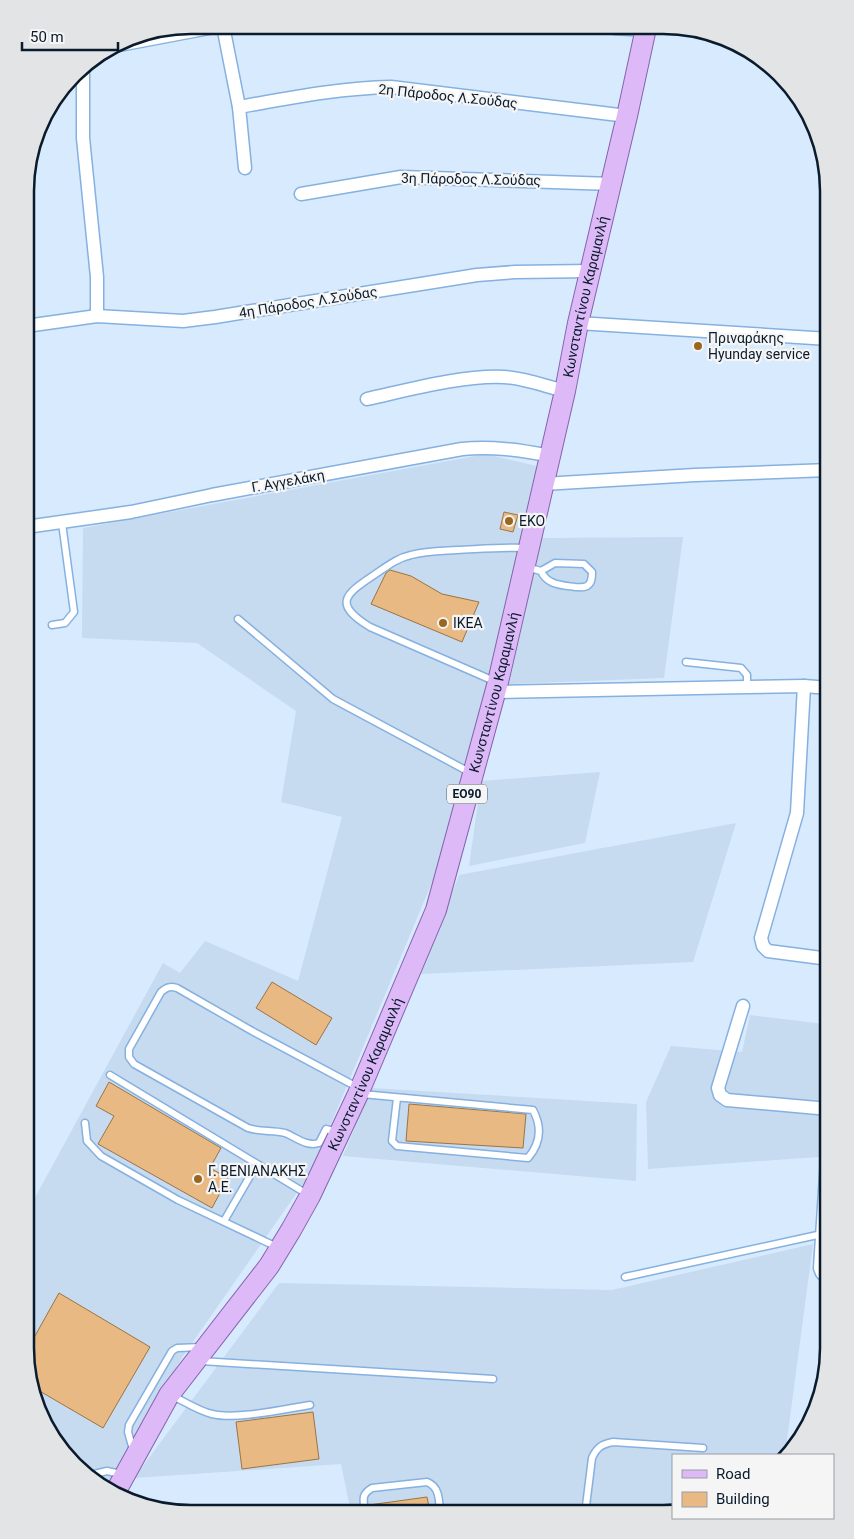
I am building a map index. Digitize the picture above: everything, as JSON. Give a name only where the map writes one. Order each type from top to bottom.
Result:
[{"type":"main road","name":"Κωνσταντίνου Καραμανλή","points":[[120,1483],[170,1395],[269,1266],[310,1196],[359,1091],[436,910],[472,773],[532,562],[543,484],[645,34]]},
{"type":"street","points":[[226,34],[239,107],[245,168]]},
{"type":"street","points":[[149,39],[172,35]]},
{"type":"street","points":[[83,77],[83,138],[97,277],[97,316]]},
{"type":"street","name":"2η Πάροδος Λ.Σούδας","points":[[239,107],[315,93],[357,88],[391,88],[627,116]]},
{"type":"street","name":"3η Πάροδος Λ.Σούδας","points":[[301,194],[401,177],[612,184]]},
{"type":"street","name":"4η Πάροδος Λ.Σούδας","points":[[34,325],[97,316],[183,321],[477,275],[515,272],[590,271]]},
{"type":"street","points":[[578,323],[820,339]]},
{"type":"street","points":[[366,399],[480,377],[506,377],[565,391]]},
{"type":"street","name":"Γ. Αγγελάκη","points":[[34,526],[131,512],[212,494],[462,449],[485,447],[550,456]]},
{"type":"street","points":[[543,484],[695,475],[820,470]]},
{"type":"street","points":[[804,686],[797,813],[761,938],[762,946],[768,951],[820,959]]},
{"type":"street","points":[[496,687],[820,687]]},
{"type":"street","points":[[743,1006],[718,1088],[720,1095],[727,1100],[820,1108]]},
{"type":"lane","points":[[52,625],[65,623],[74,612],[62,523]]},
{"type":"lane","points":[[496,687],[370,627],[354,617],[347,609],[346,600],[348,594],[356,587],[396,560],[425,552],[492,548],[532,562],[584,564],[592,572],[592,580],[584,587],[557,585],[543,577],[532,562]]},
{"type":"lane","points":[[238,618],[333,699],[472,773]]},
{"type":"lane","points":[[686,662],[741,668],[747,675],[747,686]]},
{"type":"lane","points":[[340,1133],[326,1130],[319,1143],[314,1145],[284,1133],[248,1128],[134,1064],[129,1057],[129,1049],[161,992],[166,987],[171,986],[181,990],[359,1091],[397,1098],[533,1110],[539,1128],[538,1142],[528,1158],[397,1146],[392,1142],[397,1098]]},
{"type":"lane","points":[[110,1075],[310,1196]]},
{"type":"lane","points":[[85,1123],[87,1141],[100,1156],[178,1200],[280,1248]]},
{"type":"lane","points":[[224,1221],[257,1164]]},
{"type":"lane","points":[[625,1277],[820,1234]]},
{"type":"lane","points":[[135,1456],[128,1432],[129,1425],[172,1351],[178,1348],[200,1354],[493,1379]]},
{"type":"lane","points":[[170,1395],[211,1414],[222,1416],[310,1405]]},
{"type":"lane","points":[[585,1505],[592,1458],[595,1450],[602,1444],[613,1442],[703,1448]]},
{"type":"lane","points":[[96,1474],[106,1471],[120,1483]]},
{"type":"lane","points":[[364,1505],[363,1498],[366,1492],[372,1488],[428,1482],[433,1484],[438,1491],[439,1505]]},
{"type":"shaded area","points":[[486,454],[541,467],[448,844],[310,1174],[183,1356],[110,1483],[95,1473],[80,1459],[60,1435],[50,1418],[39,1389],[34,1348],[34,1200],[163,963],[180,973],[205,941],[298,981],[342,817],[281,802],[296,711],[197,643],[82,638],[83,528]]},
{"type":"shaded area","points":[[683,537],[664,678],[509,684],[542,538]]},
{"type":"shaded area","points":[[600,772],[585,843],[469,866],[481,781]]},
{"type":"shaded area","points":[[736,823],[693,962],[421,974],[459,875]]},
{"type":"shaded area","points":[[750,1015],[820,1024],[819,1157],[648,1169],[646,1102],[671,1046],[742,1052]]},
{"type":"shaded area","points":[[371,1088],[637,1104],[636,1181],[343,1156]]},
{"type":"shaded area","points":[[813,1244],[786,1446],[779,1454],[672,1454],[672,1505],[663,1505],[349,1505],[341,1464],[134,1478],[279,1283],[612,1290]]},
{"type":"building","points":[[504,512],[518,515],[513,532],[500,529]]},
{"type":"building","name":"IKEA","points":[[390,570],[411,576],[442,594],[479,602],[462,642],[371,604],[386,573]]},
{"type":"building","points":[[272,982],[332,1018],[316,1045],[256,1008]]},
{"type":"building","points":[[109,1082],[221,1148],[210,1168],[228,1178],[212,1208],[98,1144],[114,1116],[96,1106]]},
{"type":"building","points":[[409,1104],[526,1114],[523,1148],[406,1141]]},
{"type":"building","points":[[59,1293],[150,1347],[103,1428],[40,1391],[35,1368],[34,1338]]},
{"type":"building","points":[[313,1412],[319,1459],[242,1469],[236,1422]]},
{"type":"building","points":[[427,1497],[428,1505],[369,1505]]},
{"type":"place","name":"Πριναράκης Hyunday service","points":[[698,346]]},
{"type":"place","name":"EKO","points":[[509,521]]},
{"type":"place","name":"IKEA","points":[[443,623]]},
{"type":"place","name":"Γ. ΒΕΝΙΑΝΑΚΗΣ A.E.","points":[[198,1179]]}]
